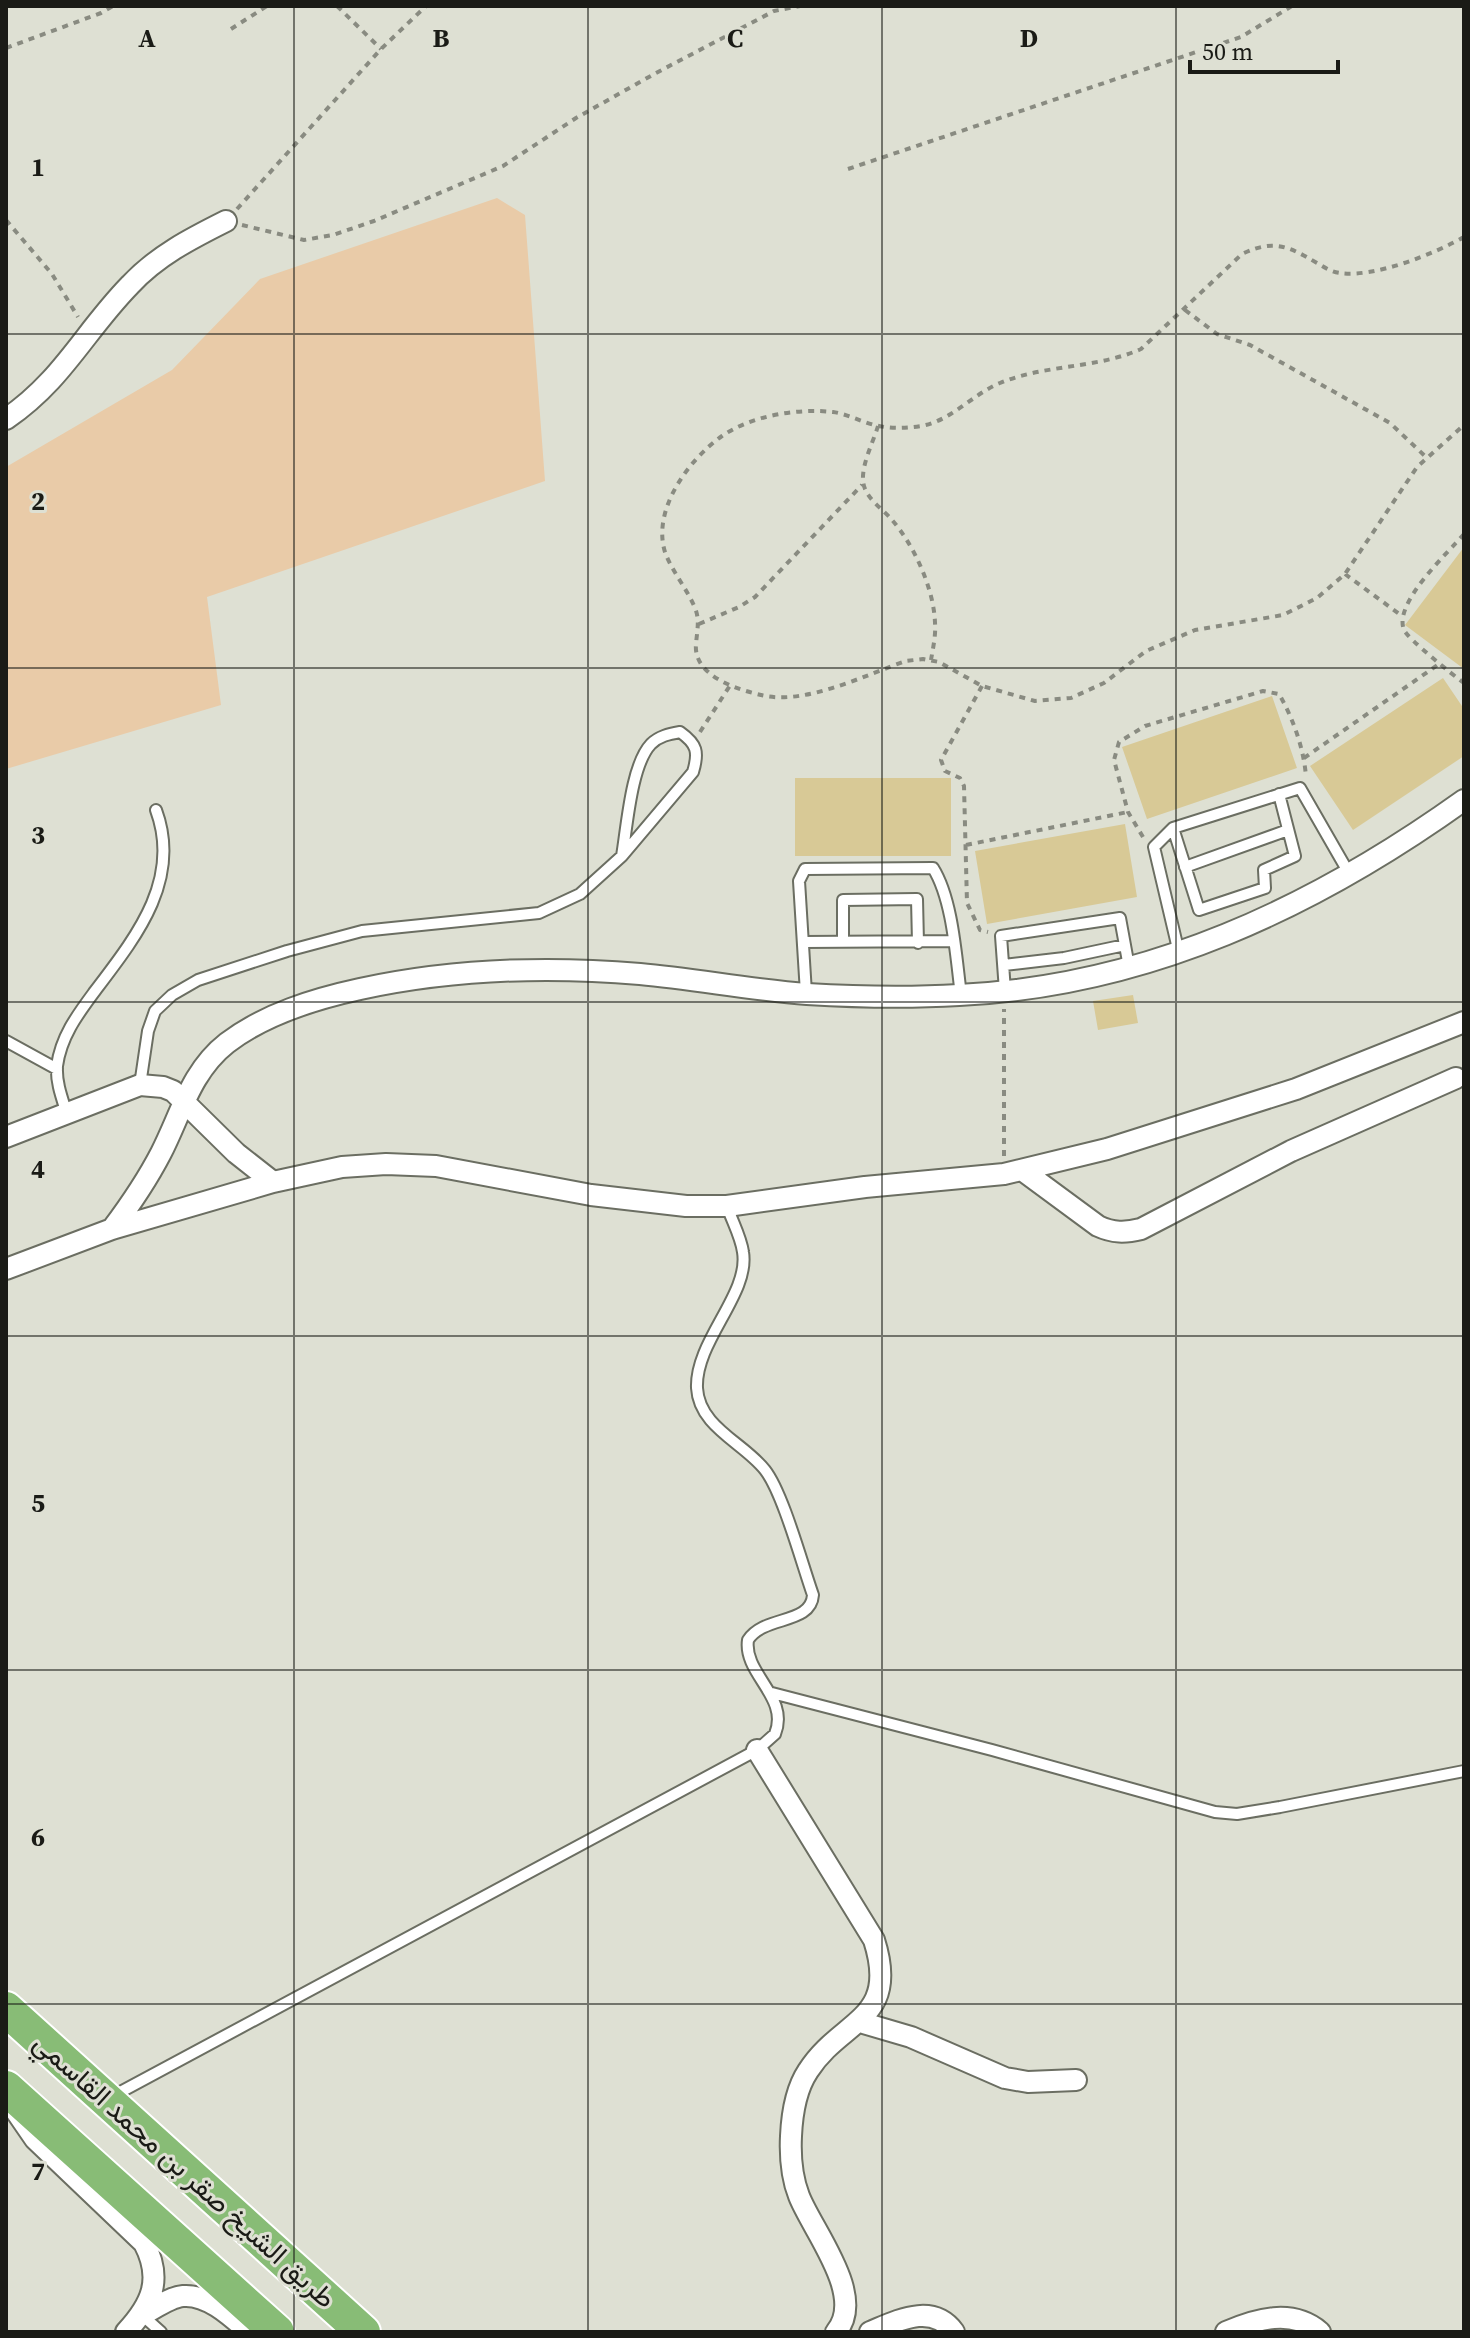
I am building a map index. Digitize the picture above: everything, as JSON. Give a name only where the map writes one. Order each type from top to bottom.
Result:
[{"type":"highway","name":"طريق الشيخ صقر بن محمد القاسمي","points":[[6,2009],[363,2332]]},
{"type":"highway","name":"طريق الشيخ صقر بن محمد القاسمي","points":[[6,2088],[277,2332]]},
{"type":"street","points":[[6,419],[50,384],[130,284],[160,258],[226,221]]},
{"type":"street","points":[[112,1229],[146,1181],[173,1128],[183,1100],[211,1057],[250,1027],[333,995],[422,978],[484,971],[639,974],[806,993],[961,995],[1066,982],[1179,953],[1298,904],[1415,835],[1464,800]]},
{"type":"street","points":[[6,1269],[112,1229],[273,1182],[342,1167],[386,1164],[436,1166],[642,1203],[727,1206],[865,1187],[1013,1172],[1132,1142],[1296,1089],[1464,1022]]},
{"type":"street","points":[[1013,1172],[1098,1226],[1108,1231],[1130,1232],[1291,1151],[1456,1078]]},
{"type":"street","points":[[6,1137],[140,1085],[163,1087],[173,1091],[236,1153],[273,1182]]},
{"type":"street","points":[[757,1750],[874,1940],[879,1957],[881,1975],[878,1992],[860,2022],[822,2052],[806,2072],[797,2095],[791,2136],[794,2178],[800,2198],[832,2255],[843,2285],[841,2330]]},
{"type":"street","points":[[860,2022],[911,2037],[1005,2078],[1028,2082],[1076,2080]]},
{"type":"street","points":[[6,2096],[35,2139],[144,2243],[153,2261],[154,2277],[149,2301],[142,2315],[126,2332]]},
{"type":"street","points":[[142,2315],[183,2296],[200,2299],[223,2310],[249,2332]]},
{"type":"street","points":[[870,2332],[913,2316],[929,2315],[954,2332]]},
{"type":"street","points":[[1226,2332],[1269,2318],[1301,2321],[1320,2332]]},
{"type":"lane","points":[[140,1085],[148,1031],[155,1011],[172,995],[198,980],[362,931],[539,913],[580,894],[622,856],[693,772],[698,755],[694,741],[680,732],[664,735],[649,745],[638,768],[622,856]]},
{"type":"lane","points":[[1179,953],[1154,847],[1173,828],[1300,788],[1350,875]]},
{"type":"lane","points":[[1173,828],[1199,910],[1265,888],[1264,870],[1295,856],[1279,794]]},
{"type":"lane","points":[[67,1114],[58,1087],[57,1069],[65,1036],[138,929],[160,885],[165,840],[156,810]]},
{"type":"lane","points":[[1185,867],[1288,830]]},
{"type":"lane","points":[[806,993],[799,881],[805,869],[933,868],[941,880],[961,995]]},
{"type":"lane","points":[[843,942],[843,900],[917,899],[918,943]]},
{"type":"lane","points":[[1005,991],[1001,936],[1120,918],[1129,967]]},
{"type":"lane","points":[[804,942],[953,941]]},
{"type":"lane","points":[[1004,965],[1064,958],[1125,945]]},
{"type":"lane","points":[[6,1041],[57,1069]]},
{"type":"lane","points":[[108,2099],[769,1742],[778,1726],[772,1693],[748,1657],[748,1640],[759,1627],[804,1613],[811,1605],[813,1595],[770,1478],[753,1458],[707,1418],[697,1391],[699,1362],[740,1280],[744,1254],[727,1206]]},
{"type":"lane","points":[[772,1693],[1215,1812],[1251,1812],[1464,1771]]},
{"type":"lane","points":[[142,2315],[161,2332]]},
{"type":"path","points":[[6,48],[113,6]]},
{"type":"path","points":[[231,29],[267,6]]},
{"type":"path","points":[[337,6],[381,49]]},
{"type":"path","points":[[426,6],[381,49],[226,221],[304,240],[333,235],[374,221],[503,166],[576,118],[656,73],[774,11],[800,6]]},
{"type":"path","points":[[848,169],[1241,37],[1292,6]]},
{"type":"path","points":[[6,220],[52,274],[89,335]]},
{"type":"path","points":[[1464,237],[1435,253],[1400,265],[1354,273],[1329,270],[1292,248],[1275,244],[1258,247],[1242,254],[1141,349],[1120,358],[1029,373],[998,383],[951,413],[923,425],[900,428],[878,426],[834,412],[772,416],[743,425],[705,451],[676,487],[663,527],[666,554],[702,623],[696,653],[699,663],[705,671],[761,695],[790,698],[906,661],[932,657],[982,686],[1035,701],[1071,698],[1104,683],[1146,651],[1195,630],[1283,615],[1317,598],[1345,574],[1425,455],[1464,425]]},
{"type":"path","points":[[1185,310],[1217,334],[1250,345],[1390,423],[1425,455]]},
{"type":"path","points":[[878,426],[863,472],[863,484],[868,495],[894,522],[915,557],[928,589],[935,622],[932,657]]},
{"type":"path","points":[[702,623],[755,597],[863,484]]},
{"type":"path","points":[[1464,534],[1411,595],[1402,616],[1405,632],[1464,683]]},
{"type":"path","points":[[1345,574],[1402,616]]},
{"type":"path","points":[[1304,758],[1440,663]]},
{"type":"path","points":[[694,741],[731,684]]},
{"type":"path","points":[[982,686],[941,760],[945,771],[960,778],[964,786],[967,903],[980,930],[1001,936]]},
{"type":"path","points":[[1154,847],[1143,837],[1128,812],[1114,760],[1119,742],[1145,726],[1263,691],[1279,694],[1288,710],[1304,758],[1306,776],[1300,788]]},
{"type":"path","points":[[966,845],[1128,812]]},
{"type":"path","points":[[1005,991],[1013,1172]]},
{"type":"shaded area","points":[[497,198],[525,215],[545,481],[207,597],[221,705],[6,769],[6,467],[172,370],[260,279]]},
{"type":"building","points":[[1464,547],[1464,669],[1405,625]]},
{"type":"building","points":[[1443,678],[1464,709],[1464,756],[1353,830],[1310,766]]},
{"type":"building","points":[[1272,696],[1297,768],[1147,819],[1122,747]]},
{"type":"building","points":[[795,778],[951,778],[951,856],[795,856]]},
{"type":"building","points":[[1125,824],[1137,897],[987,924],[975,851]]},
{"type":"building","points":[[1133,995],[1138,1023],[1098,1030],[1093,1001]]}]
